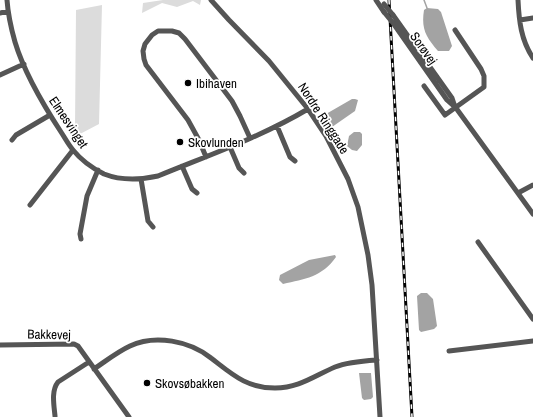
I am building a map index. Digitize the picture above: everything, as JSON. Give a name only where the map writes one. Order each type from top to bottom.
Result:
[{"type":"street","name":"Elmesvinget","points":[[7,0],[15,43],[38,94],[50,115],[73,150],[84,161],[98,170],[119,178],[141,179],[158,176],[230,147],[277,126],[308,109]]},
{"type":"street","name":"Nordre Ringgade","points":[[211,0],[228,20],[269,61],[308,109],[326,136],[348,179],[359,213],[368,254],[380,417]]},
{"type":"street","name":"Sorøvej","points":[[376,0],[447,100],[456,108],[533,214]]},
{"type":"street","points":[[518,0],[524,43],[533,58]]},
{"type":"street","name":"Sorøvej","points":[[383,2],[452,98],[456,108]]},
{"type":"street","points":[[0,13],[8,11]]},
{"type":"street","points":[[520,20],[533,18]]},
{"type":"street","points":[[455,30],[484,76],[484,87],[456,108]]},
{"type":"street","points":[[206,157],[188,120],[146,65],[143,51],[145,44],[152,35],[158,31],[172,31],[179,33],[185,39],[232,101],[250,138]]},
{"type":"street","points":[[0,75],[24,64]]},
{"type":"street","name":"Sorøvej","points":[[424,86],[445,115],[456,108]]},
{"type":"street","points":[[12,140],[16,135],[50,115]]},
{"type":"street","points":[[277,126],[290,157],[296,160]]},
{"type":"street","points":[[230,147],[239,168],[244,173]]},
{"type":"street","points":[[30,205],[73,150]]},
{"type":"street","points":[[182,166],[192,189],[196,193]]},
{"type":"street","points":[[81,239],[80,234],[87,196],[98,170]]},
{"type":"street","points":[[141,179],[148,221],[153,227]]},
{"type":"street","points":[[518,193],[533,185]]},
{"type":"street","points":[[478,242],[533,319]]},
{"type":"street","points":[[94,369],[131,346],[149,342],[164,341],[179,342],[195,348],[210,357],[232,375],[263,387],[276,388],[301,384],[335,367],[348,363],[377,360]]},
{"type":"street","points":[[449,351],[533,341]]},
{"type":"street","name":"Bakkevej","points":[[0,345],[74,344],[78,346],[129,417]]},
{"type":"street","points":[[55,416],[55,386],[58,382],[89,362]]},
{"type":"shaded area","points":[[163,0],[201,0],[200,5],[193,1],[177,7],[162,3],[142,13],[143,3]]},
{"type":"shaded area","points":[[102,5],[99,124],[80,134],[75,128],[76,10]]},
{"type":"shaded area","points":[[427,8],[438,9],[441,12],[452,46],[449,51],[438,51],[425,32],[423,17],[424,10]]},
{"type":"shaded area","points":[[352,99],[358,100],[355,111],[332,127],[326,114]]},
{"type":"shaded area","points":[[354,132],[360,132],[362,134],[362,145],[357,151],[352,150],[347,146],[349,136]]},
{"type":"shaded area","points":[[335,255],[336,257],[331,264],[319,273],[283,284],[279,280],[280,275],[309,260]]},
{"type":"shaded area","points":[[421,293],[427,293],[433,299],[437,326],[434,329],[421,332],[419,330],[417,296]]},
{"type":"shaded area","points":[[359,373],[371,373],[373,397],[371,399],[364,400],[362,398]]},
{"type":"waterway","points":[[424,0],[427,8]]},
{"type":"railway","points":[[389,0],[412,417]]},
{"type":"place","name":"Ibihaven","points":[[188,83]]},
{"type":"place","name":"Skovlunden","points":[[180,142]]},
{"type":"place","name":"Skovsøbakken","points":[[147,383]]}]
